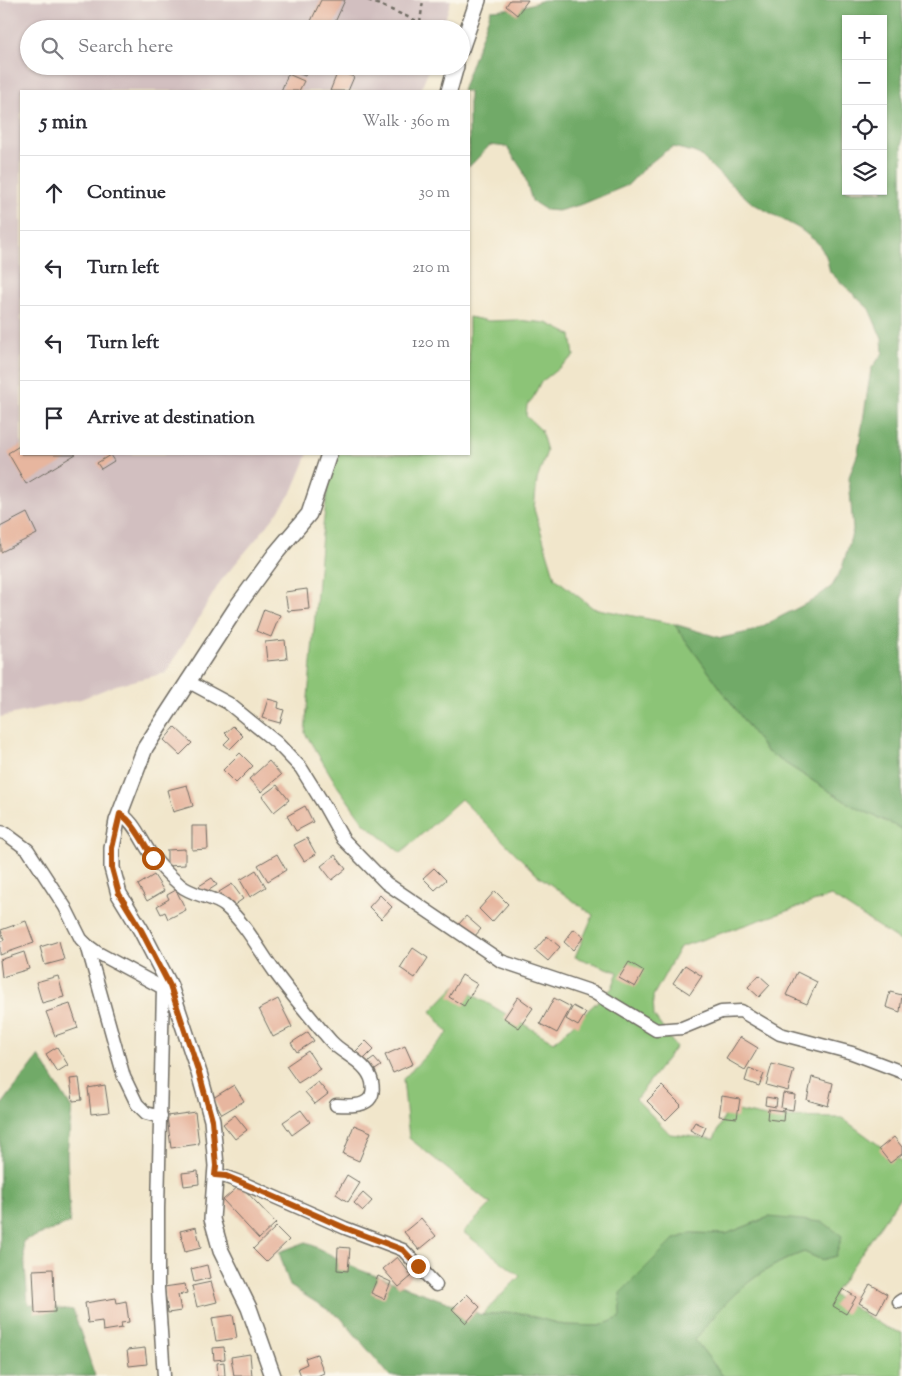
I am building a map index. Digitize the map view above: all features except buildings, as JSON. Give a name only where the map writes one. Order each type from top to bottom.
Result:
[{"type":"street","points":[[470,23],[478,0]]},
{"type":"street","points":[[449,90],[453,75]]},
{"type":"street","points":[[273,1376],[249,1308],[221,1251],[212,1219],[216,1166],[212,1120],[199,1073],[167,987],[141,930],[119,894],[112,868],[112,848],[120,814],[146,748],[238,605],[276,553],[309,514],[330,455]]},
{"type":"street","points":[[187,682],[228,703],[277,743],[301,768],[343,839],[386,883],[501,961],[593,992],[656,1030],[682,1028],[721,1012],[741,1011],[780,1034],[852,1053],[902,1072]]},
{"type":"street","points":[[120,814],[124,815],[130,822],[153,858],[183,887],[223,905],[239,921],[276,974],[316,1024],[335,1045],[354,1058],[363,1068],[372,1081],[372,1092],[369,1099],[363,1104],[353,1106],[336,1105]]},
{"type":"street","points":[[0,832],[5,833],[28,850],[65,907],[81,939],[87,946],[167,987]]},
{"type":"street","points":[[87,946],[124,1077],[137,1104],[146,1113],[161,1117]]},
{"type":"street","points":[[164,1376],[158,1288],[158,1209],[167,987]]},
{"type":"street","points":[[215,1175],[226,1176],[345,1228],[403,1250],[436,1285]]},
{"type":"path","points":[[368,0],[413,20]]},
{"type":"path","points":[[420,20],[423,0]]},
{"type":"shaded area","points":[[0,0],[451,0],[445,20],[20,20],[20,75],[426,75],[420,90],[20,90],[20,455],[308,455],[293,490],[272,520],[220,582],[166,673],[116,685],[81,699],[0,717]]},
{"type":"green space","points":[[544,0],[902,0],[902,829],[851,805],[766,751],[674,624],[721,638],[753,631],[813,600],[832,586],[842,568],[853,530],[849,477],[858,453],[871,369],[883,353],[882,339],[869,309],[830,272],[826,256],[818,243],[800,229],[752,203],[700,155],[693,152],[673,147],[644,168],[628,185],[583,204],[558,211],[546,210],[532,201],[523,171],[507,147],[490,145],[470,166],[470,90],[462,90],[468,75],[470,75],[470,69],[491,10],[518,8]]},
{"type":"green space","points":[[470,317],[489,321],[516,320],[547,323],[571,335],[574,356],[540,383],[533,398],[527,405],[526,416],[541,430],[547,451],[537,480],[534,509],[555,578],[593,608],[674,624],[766,751],[851,805],[902,829],[902,942],[831,896],[680,947],[653,996],[654,1016],[676,1047],[636,1099],[670,1134],[714,1139],[728,1109],[766,1117],[842,1118],[902,1162],[902,1194],[833,1295],[885,1327],[902,1333],[902,1376],[723,1376],[695,1340],[718,1311],[742,1287],[770,1268],[786,1260],[804,1252],[822,1260],[769,1217],[726,1234],[691,1233],[673,1240],[646,1267],[622,1317],[600,1326],[564,1325],[516,1312],[482,1315],[520,1276],[463,1232],[491,1204],[409,1138],[403,1079],[448,1033],[431,1011],[456,985],[554,1042],[612,988],[618,972],[575,957],[593,915],[536,874],[461,799],[401,853],[364,823],[338,787],[305,733],[322,534],[328,486],[338,455],[470,455]]},
{"type":"green space","points":[[39,1056],[72,1109],[67,1153],[70,1223],[23,1241],[28,1304],[73,1310],[95,1376],[0,1376],[0,1107]]},
{"type":"green space","points":[[769,1217],[823,1222],[842,1236],[836,1256],[822,1260],[804,1252],[786,1260],[770,1268],[742,1287],[718,1311],[695,1340],[723,1376],[390,1376],[341,1318],[290,1286],[279,1252],[306,1242],[360,1270],[482,1315],[516,1312],[564,1325],[600,1326],[621,1317],[620,1293],[673,1240],[691,1233],[726,1234]]},
{"type":"route","points":[[153,858],[130,822],[124,815],[120,814],[112,848],[112,868],[119,894],[141,930],[170,986],[199,1073],[212,1120],[215,1175],[226,1176],[368,1238],[403,1250],[418,1266]]}]
